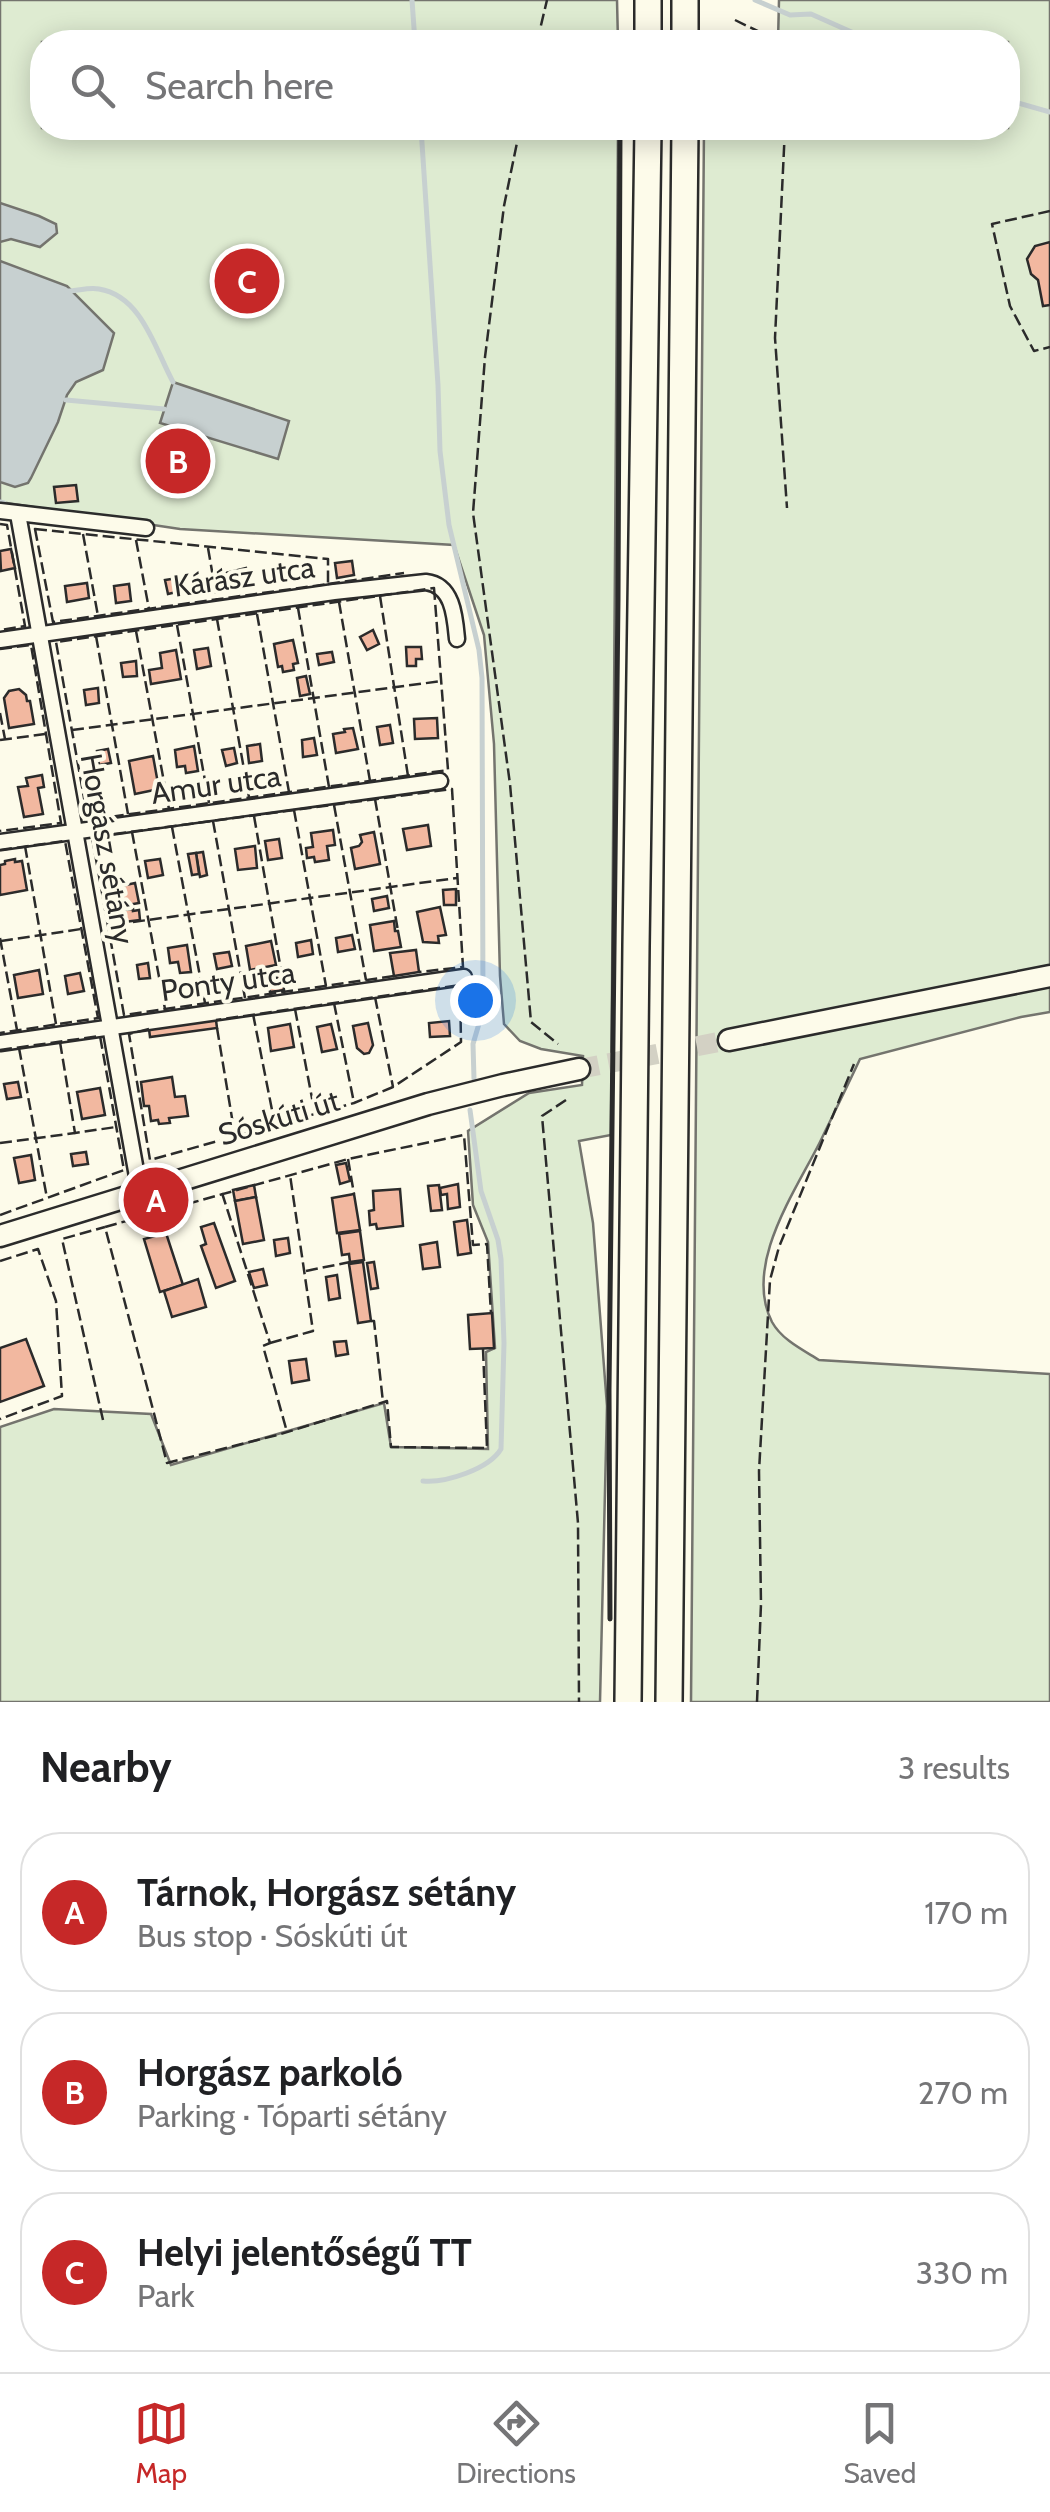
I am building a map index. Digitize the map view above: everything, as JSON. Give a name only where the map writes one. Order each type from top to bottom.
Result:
[{"type":"highway","points":[[648,0],[648,30]]},
{"type":"highway","points":[[685,0],[685,30]]},
{"type":"highway","points":[[628,1702],[648,140]]},
{"type":"highway","points":[[670,1702],[685,140]]},
{"type":"main road","points":[[729,1040],[1050,976]]},
{"type":"main road","name":"Sóskúti út","points":[[0,1236],[428,1104],[579,1069]]},
{"type":"street","points":[[0,511],[146,528]]},
{"type":"street","name":"Horgász sétány","points":[[18,514],[140,1193]]},
{"type":"street","name":"Kárász utca","points":[[0,640],[426,582],[446,593],[457,639]]},
{"type":"street","name":"Amur utca","points":[[0,842],[440,781]]},
{"type":"street","name":"Ponty utca","points":[[0,1043],[464,976]]},
{"type":"green space","points":[[0,0],[617,0],[618,30],[30,30],[30,140],[618,140],[611,1135],[579,1141],[593,1223],[607,1406],[600,1702],[0,1702],[0,1427],[54,1409],[151,1414],[171,1465],[384,1403],[391,1447],[488,1449],[486,1352],[495,1348],[488,1242],[473,1205],[468,1131],[529,1093],[582,1085],[583,1056],[520,1041],[504,1024],[494,744],[484,635],[454,545],[180,529],[0,502]]},
{"type":"green space","points":[[779,0],[1050,0],[1050,1012],[860,1059],[786,1206],[768,1253],[764,1277],[765,1300],[772,1322],[793,1344],[819,1360],[1050,1374],[1050,1702],[691,1702],[704,140],[1020,140],[1020,30],[778,30]]},
{"type":"shaded area","points":[[0,203],[56,224],[57,233],[40,247],[11,239],[0,242]]},
{"type":"shaded area","points":[[0,261],[67,286],[114,333],[103,370],[76,382],[31,478],[15,487],[0,482]]},
{"type":"shaded area","points":[[173,382],[289,421],[278,459],[160,423]]},
{"type":"building","points":[[1050,242],[1050,305],[1043,306],[1038,280],[1031,274],[1027,259],[1035,246]]},
{"type":"building","points":[[76,485],[78,501],[56,503],[54,487]]},
{"type":"building","points":[[11,549],[15,568],[1,571],[0,551]]},
{"type":"building","points":[[352,561],[354,575],[337,578],[335,563]]},
{"type":"building","points":[[246,568],[250,583],[229,588],[226,573]]},
{"type":"building","points":[[178,578],[181,591],[168,594],[165,580]]},
{"type":"building","points":[[87,583],[89,598],[67,602],[65,586]]},
{"type":"building","points":[[129,584],[131,601],[116,603],[114,586]]},
{"type":"building","points":[[373,630],[379,644],[367,650],[360,637]]},
{"type":"building","points":[[293,640],[298,663],[293,664],[294,670],[283,672],[282,666],[278,667],[274,644]]},
{"type":"building","points":[[406,647],[421,647],[422,659],[416,659],[416,666],[407,666]]},
{"type":"building","points":[[208,648],[211,666],[197,669],[194,650]]},
{"type":"building","points":[[176,650],[181,679],[151,684],[149,670],[162,668],[160,653]]},
{"type":"building","points":[[332,652],[334,662],[319,665],[317,654]]},
{"type":"building","points":[[136,661],[137,676],[123,677],[121,663]]},
{"type":"building","points":[[306,676],[310,694],[300,696],[297,678]]},
{"type":"building","points":[[98,688],[99,703],[86,705],[84,690]]},
{"type":"building","points":[[19,689],[30,701],[34,724],[9,728],[4,698],[9,691]]},
{"type":"building","points":[[437,718],[438,738],[415,739],[414,719]]},
{"type":"building","points":[[390,725],[393,743],[380,745],[377,727]]},
{"type":"building","points":[[353,728],[358,749],[336,753],[333,734]]},
{"type":"building","points":[[314,738],[317,755],[303,757],[302,740]]},
{"type":"building","points":[[260,744],[262,761],[249,763],[247,746]]},
{"type":"building","points":[[194,746],[198,771],[186,773],[185,766],[177,767],[175,750]]},
{"type":"building","points":[[234,748],[237,763],[226,766],[222,750]]},
{"type":"building","points":[[108,749],[111,763],[99,765],[97,751]]},
{"type":"building","points":[[153,756],[159,789],[135,794],[129,761]]},
{"type":"building","points":[[42,775],[44,787],[38,788],[43,814],[24,817],[18,787],[28,786],[26,778]]},
{"type":"building","points":[[428,825],[431,846],[407,850],[403,829]]},
{"type":"building","points":[[333,830],[335,845],[327,846],[329,860],[315,862],[314,857],[307,858],[306,848],[313,847],[311,833]]},
{"type":"building","points":[[374,832],[380,864],[355,869],[351,848],[362,842],[360,835]]},
{"type":"building","points":[[279,839],[282,858],[268,860],[265,841]]},
{"type":"building","points":[[255,846],[257,868],[238,870],[235,849]]},
{"type":"building","points":[[203,852],[207,875],[200,877],[196,853]]},
{"type":"building","points":[[196,853],[199,874],[192,875],[188,854]]},
{"type":"building","points":[[15,859],[22,861],[27,890],[0,895],[0,865]]},
{"type":"building","points":[[160,859],[163,875],[148,878],[145,861]]},
{"type":"building","points":[[135,883],[139,903],[116,907],[112,888]]},
{"type":"building","points":[[456,889],[456,905],[444,905],[443,890]]},
{"type":"building","points":[[387,896],[389,908],[374,911],[372,899]]},
{"type":"building","points":[[440,907],[446,935],[438,936],[439,943],[423,942],[417,912]]},
{"type":"building","points":[[121,908],[124,922],[112,924],[110,910]]},
{"type":"building","points":[[122,910],[139,910],[140,920],[124,922]]},
{"type":"building","points":[[394,921],[401,947],[374,951],[370,925]]},
{"type":"building","points":[[352,935],[355,949],[338,952],[336,938]]},
{"type":"building","points":[[311,940],[313,954],[298,957],[296,943]]},
{"type":"building","points":[[271,941],[276,965],[250,970],[246,946]]},
{"type":"building","points":[[187,945],[191,972],[180,973],[178,962],[170,963],[168,948]]},
{"type":"building","points":[[416,950],[419,972],[394,976],[390,953]]},
{"type":"building","points":[[229,952],[232,966],[217,969],[214,954]]},
{"type":"building","points":[[148,963],[150,978],[139,979],[137,965]]},
{"type":"building","points":[[39,970],[43,994],[18,998],[14,975]]},
{"type":"building","points":[[281,970],[284,990],[270,992],[269,984],[278,982],[276,971]]},
{"type":"building","points":[[80,973],[84,991],[68,994],[65,976]]},
{"type":"building","points":[[216,1020],[217,1028],[150,1037],[149,1029]]},
{"type":"building","points":[[449,1021],[450,1036],[430,1037],[429,1023]]},
{"type":"building","points":[[368,1023],[373,1045],[364,1054],[357,1048],[353,1026]]},
{"type":"building","points":[[290,1024],[294,1047],[271,1051],[268,1028]]},
{"type":"building","points":[[331,1024],[337,1049],[322,1052],[317,1027]]},
{"type":"building","points":[[172,1077],[175,1097],[185,1096],[188,1116],[169,1118],[170,1123],[159,1124],[158,1120],[151,1121],[149,1106],[144,1106],[141,1082]]},
{"type":"building","points":[[18,1082],[21,1097],[7,1099],[4,1084]]},
{"type":"building","points":[[100,1088],[105,1115],[82,1119],[77,1092]]},
{"type":"building","points":[[86,1152],[88,1164],[73,1166],[71,1154]]},
{"type":"building","points":[[31,1155],[35,1180],[19,1183],[14,1158]]},
{"type":"building","points":[[346,1163],[350,1181],[340,1184],[336,1165]]},
{"type":"building","points":[[458,1184],[460,1207],[448,1209],[447,1194],[441,1195],[440,1188]]},
{"type":"building","points":[[254,1185],[256,1197],[235,1201],[233,1190]]},
{"type":"building","points":[[439,1185],[442,1210],[431,1211],[428,1186]]},
{"type":"building","points":[[400,1189],[403,1226],[377,1229],[376,1224],[370,1225],[373,1191]]},
{"type":"building","points":[[354,1194],[360,1230],[337,1233],[332,1198]]},
{"type":"building","points":[[256,1197],[264,1240],[243,1244],[235,1201]]},
{"type":"building","points":[[467,1220],[471,1253],[458,1255],[454,1222]]},
{"type":"building","points":[[214,1223],[235,1281],[216,1288],[201,1246],[206,1244],[201,1227]]},
{"type":"building","points":[[360,1231],[364,1260],[350,1262],[349,1254],[342,1255],[339,1234]]},
{"type":"building","points":[[166,1233],[183,1285],[160,1292],[144,1239]]},
{"type":"building","points":[[288,1238],[290,1253],[276,1256],[274,1240]]},
{"type":"building","points":[[437,1242],[440,1267],[423,1269],[420,1245]]},
{"type":"building","points":[[363,1262],[371,1321],[358,1323],[349,1264]]},
{"type":"building","points":[[374,1262],[378,1288],[371,1289],[367,1263]]},
{"type":"building","points":[[263,1269],[267,1285],[254,1288],[249,1272]]},
{"type":"building","points":[[337,1275],[340,1298],[329,1300],[326,1277]]},
{"type":"building","points":[[198,1279],[206,1307],[172,1317],[164,1291]]},
{"type":"building","points":[[492,1313],[494,1348],[470,1349],[468,1315]]},
{"type":"building","points":[[26,1339],[44,1386],[0,1402],[0,1348]]},
{"type":"building","points":[[346,1341],[348,1354],[336,1356],[334,1342]]},
{"type":"building","points":[[306,1359],[309,1380],[292,1383],[289,1361]]},
{"type":"waterway","points":[[412,0],[414,30]]},
{"type":"waterway","points":[[755,0],[790,15],[811,14],[847,30]]},
{"type":"waterway","points":[[1020,103],[1050,112]]},
{"type":"waterway","points":[[422,140],[440,451],[449,525],[482,678],[483,1010],[473,1044],[474,1079]]},
{"type":"waterway","points":[[67,291],[99,289],[126,302],[145,326],[173,382]]},
{"type":"waterway","points":[[66,400],[164,409]]},
{"type":"waterway","points":[[0,502],[4,503]]},
{"type":"waterway","points":[[423,1481],[466,1473],[487,1463],[501,1449],[501,1259],[481,1191],[470,1110]]},
{"type":"tunnel","points":[[579,1069],[729,1040]]},
{"type":"fence","points":[[540,30],[547,0]]},
{"type":"fence","points":[[735,20],[755,30]]},
{"type":"fence","points":[[518,140],[504,206],[485,357],[473,513],[510,784],[531,1022],[558,1044]]},
{"type":"fence","points":[[784,140],[775,338],[787,508]]},
{"type":"fence","points":[[1050,211],[992,224],[1010,306],[1034,351],[1050,347]]},
{"type":"fence","points":[[0,524],[7,525],[25,626],[0,630]]},
{"type":"fence","points":[[35,529],[328,559],[328,584],[53,622],[35,529]]},
{"type":"fence","points":[[83,534],[98,616]]},
{"type":"fence","points":[[136,540],[149,609]]},
{"type":"fence","points":[[208,548],[217,600]]},
{"type":"fence","points":[[328,584],[404,573]]},
{"type":"fence","points":[[434,588],[448,770],[88,820],[56,642],[434,588]]},
{"type":"fence","points":[[380,596],[408,776]]},
{"type":"fence","points":[[339,602],[370,781]]},
{"type":"fence","points":[[298,608],[329,787]]},
{"type":"fence","points":[[257,614],[289,792]]},
{"type":"fence","points":[[217,619],[249,797]]},
{"type":"fence","points":[[177,625],[209,803]]},
{"type":"fence","points":[[136,631],[169,809]]},
{"type":"fence","points":[[96,636],[128,814]]},
{"type":"fence","points":[[0,649],[31,645],[61,823],[0,831]]},
{"type":"fence","points":[[72,730],[442,681]]},
{"type":"fence","points":[[0,713],[5,739]]},
{"type":"fence","points":[[0,740],[45,734]]},
{"type":"fence","points":[[394,976],[124,1015],[92,837],[452,789],[463,967],[419,972]]},
{"type":"fence","points":[[375,799],[398,931]]},
{"type":"fence","points":[[334,805],[366,980]]},
{"type":"fence","points":[[294,810],[326,986]]},
{"type":"fence","points":[[254,816],[281,970]]},
{"type":"fence","points":[[213,821],[245,998]]},
{"type":"fence","points":[[172,827],[205,1003]]},
{"type":"fence","points":[[132,832],[165,1009]]},
{"type":"fence","points":[[0,850],[65,841],[98,1018],[0,1033]]},
{"type":"fence","points":[[25,846],[56,1024]]},
{"type":"fence","points":[[133,922],[457,878]]},
{"type":"fence","points":[[1,941],[81,929]]},
{"type":"fence","points":[[0,938],[17,1030]]},
{"type":"fence","points":[[149,1029],[129,1034],[150,1160],[354,1103],[393,1087],[461,1042],[460,985],[216,1020]]},
{"type":"fence","points":[[375,997],[393,1087]]},
{"type":"fence","points":[[334,1003],[354,1103]]},
{"type":"fence","points":[[295,1009],[315,1114]]},
{"type":"fence","points":[[253,1014],[275,1125]]},
{"type":"fence","points":[[217,1028],[235,1136]]},
{"type":"fence","points":[[0,1050],[100,1036],[124,1170],[0,1215]]},
{"type":"fence","points":[[60,1042],[75,1133],[116,1127]]},
{"type":"fence","points":[[19,1048],[47,1198]]},
{"type":"fence","points":[[757,1702],[761,1604],[759,1471],[770,1280],[779,1247],[854,1064]]},
{"type":"fence","points":[[566,1100],[542,1116],[578,1523],[579,1702]]},
{"type":"fence","points":[[0,1143],[75,1133]]},
{"type":"fence","points":[[483,1349],[487,1448],[391,1447],[387,1401],[281,1434],[167,1463],[105,1227],[348,1159],[464,1135],[473,1245],[487,1244],[491,1314]]},
{"type":"fence","points":[[348,1159],[354,1194]]},
{"type":"fence","points":[[270,1343],[313,1331],[290,1175]]},
{"type":"fence","points":[[222,1193],[270,1343],[263,1346],[287,1432]]},
{"type":"fence","points":[[103,1420],[62,1239],[105,1227]]},
{"type":"fence","points":[[0,1261],[38,1249],[56,1301],[62,1396],[0,1419]]},
{"type":"fence","points":[[306,1271],[350,1262]]},
{"type":"fence","points":[[371,1321],[383,1402]]},
{"type":"wall","points":[[610,1619],[620,140]]},
{"type":"place","name":"Helyi jelentőségű TT","points":[[247,281]]},
{"type":"place","name":"Horgász parkoló","points":[[178,461]]},
{"type":"place","name":"Tárnok, Horgász sétány","points":[[156,1200]]}]
